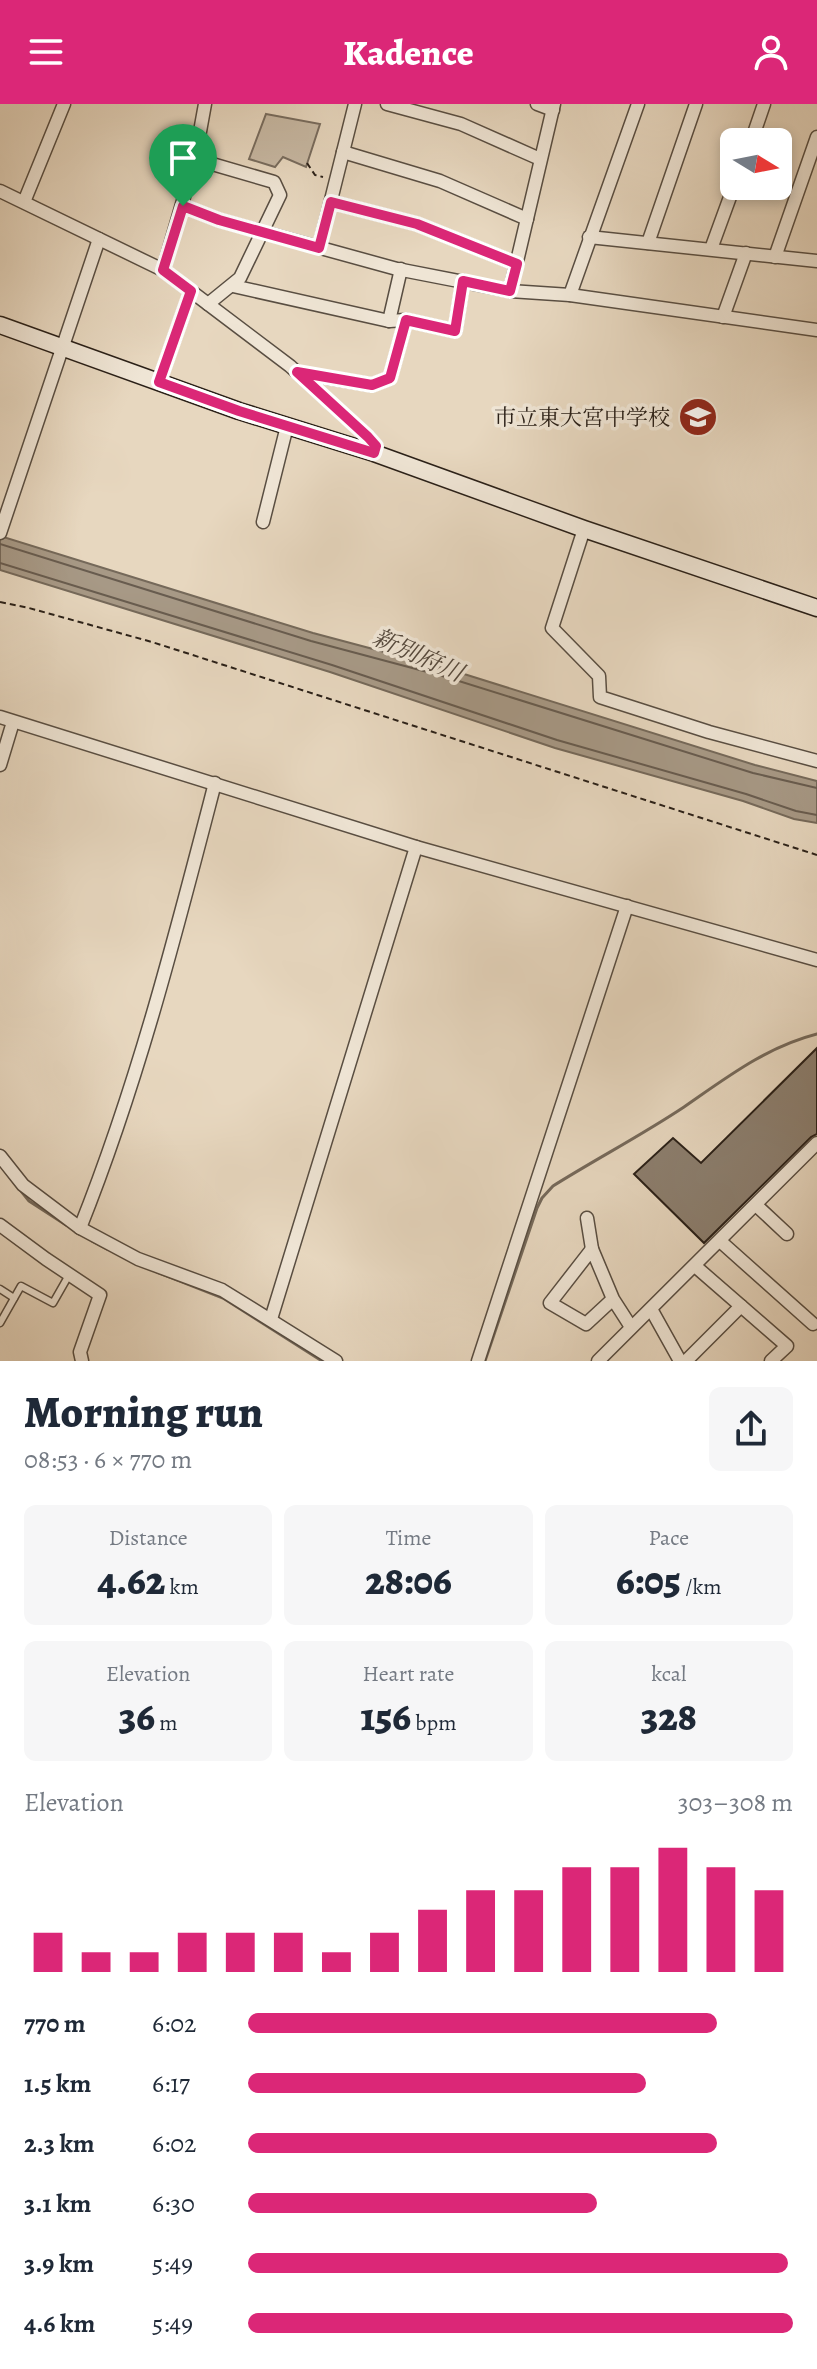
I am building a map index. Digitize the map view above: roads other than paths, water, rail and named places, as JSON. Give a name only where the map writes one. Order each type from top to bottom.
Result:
[{"type":"street","points":[[24,202],[64,104]]},
{"type":"street","points":[[163,270],[195,159],[205,104]]},
{"type":"street","points":[[319,248],[355,104]]},
{"type":"street","points":[[510,291],[554,107],[537,104]]},
{"type":"street","points":[[570,295],[638,104]]},
{"type":"street","points":[[648,243],[696,104]]},
{"type":"street","points":[[756,128],[764,104]]},
{"type":"street","points":[[392,105],[461,124],[540,159]]},
{"type":"street","points":[[775,257],[817,137]]},
{"type":"street","points":[[343,152],[440,181],[527,219]]},
{"type":"street","points":[[195,159],[274,182],[280,195],[240,278],[208,304]]},
{"type":"street","points":[[0,191],[163,270],[297,372],[368,437],[376,446],[374,453]]},
{"type":"street","points":[[711,249],[729,200]]},
{"type":"street","points":[[331,202],[417,224],[517,264]]},
{"type":"street","points":[[183,206],[219,220],[319,248],[401,269],[510,291],[570,295],[817,330]]},
{"type":"street","points":[[589,237],[817,261]]},
{"type":"street","points":[[0,533],[99,239]]},
{"type":"street","points":[[723,317],[746,253]]},
{"type":"street","points":[[389,321],[401,269]]},
{"type":"street","points":[[233,286],[389,321],[406,320],[455,331],[463,281]]},
{"type":"street","points":[[159,382],[191,291]]},
{"type":"street","points":[[297,372],[372,385],[390,378],[406,320]]},
{"type":"street","points":[[0,325],[817,608]]},
{"type":"street","points":[[263,522],[287,426]]},
{"type":"street","points":[[584,529],[552,628],[599,676],[600,697],[709,732],[817,761]]},
{"type":"street","points":[[0,765],[6,719],[416,847],[817,960]]},
{"type":"street","points":[[80,1228],[101,1176],[154,1015],[215,783]]},
{"type":"street","points":[[271,1319],[416,847]]},
{"type":"street","points":[[478,1361],[627,906]]},
{"type":"street","points":[[598,1361],[817,1143]]},
{"type":"street","points":[[0,1156],[23,1185],[80,1228],[138,1259],[222,1290],[336,1361]]},
{"type":"street","points":[[756,1205],[787,1234]]},
{"type":"street","points":[[587,1218],[592,1249],[613,1299],[631,1327]]},
{"type":"street","points":[[0,1225],[100,1295],[80,1352],[82,1361]]},
{"type":"street","points":[[720,1241],[813,1324]]},
{"type":"street","points":[[592,1249],[550,1303],[586,1324],[613,1299]]},
{"type":"street","points":[[695,1266],[787,1346],[771,1361]]},
{"type":"street","points":[[651,1309],[683,1361],[741,1306]]},
{"type":"lane","points":[[0,1323],[21,1286],[53,1303],[69,1275]]},
{"type":"lane","points":[[0,1289],[14,1298]]},
{"type":"water","points":[[0,536],[313,633],[448,669],[755,765],[817,781],[817,823],[794,819],[743,801],[555,748],[330,672],[0,570]]},
{"type":"waterway","points":[[485,1361],[537,1208],[553,1186],[668,1117],[747,1064],[817,1034]]},
{"type":"waterway","points":[[21,1191],[29,1201],[66,1225]]},
{"type":"waterway","points":[[92,1241],[107,1249]]},
{"type":"waterway","points":[[157,1272],[223,1298],[322,1361]]},
{"type":"place","name":"市立東大宮中学校","points":[[698,417]]},
{"type":"water label","name":"新別府川","points":[[418,655]]}]
